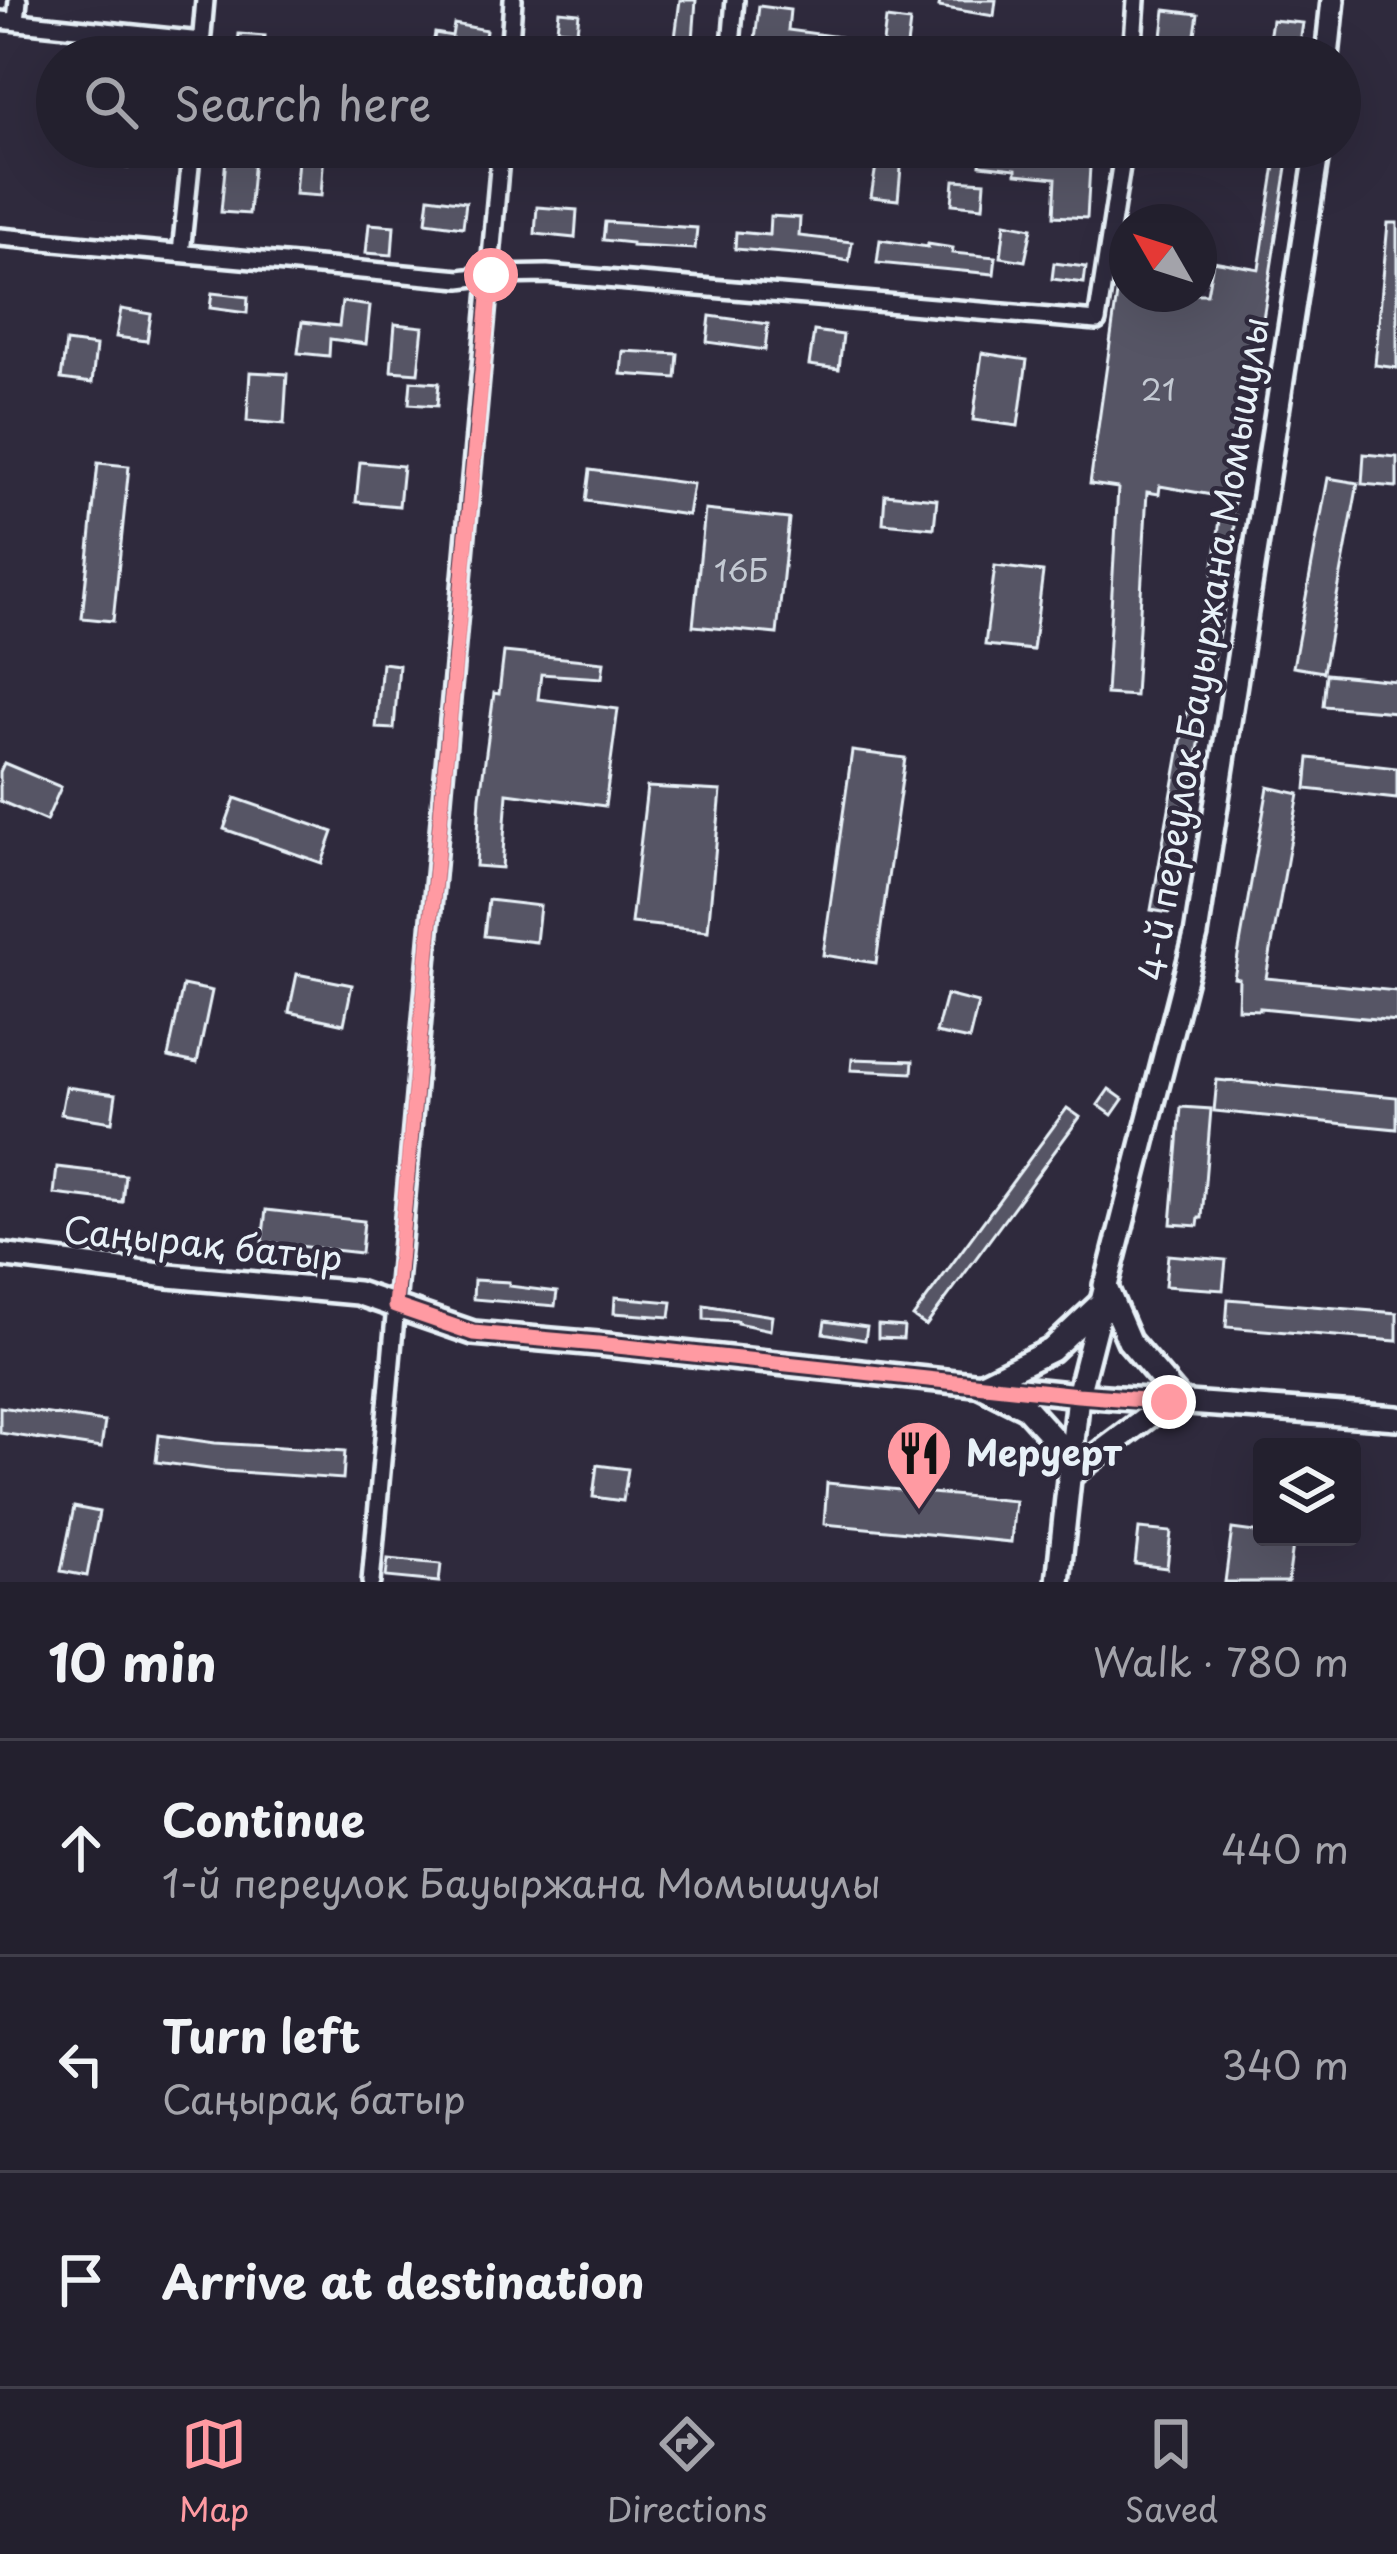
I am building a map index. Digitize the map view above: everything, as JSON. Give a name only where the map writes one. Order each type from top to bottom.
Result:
[{"type":"street","points":[[18,0],[8,20],[114,36]]},
{"type":"street","points":[[202,36],[205,0]]},
{"type":"street","points":[[510,36],[513,0]]},
{"type":"street","points":[[732,36],[735,0]]},
{"type":"street","points":[[1133,36],[1136,0]]},
{"type":"street","points":[[1329,36],[1333,0]]},
{"type":"street","points":[[181,253],[190,168]]},
{"type":"street","points":[[371,1582],[499,168]]},
{"type":"street","points":[[0,237],[460,279],[547,274],[1097,321],[1121,168]]},
{"type":"street","name":"4-й переулок Бауыржана Момышулы","points":[[1058,1582],[1078,1395],[1196,935],[1315,168]]},
{"type":"street","name":"Саңырақ батыр","points":[[0,1255],[357,1293],[473,1333],[1078,1395],[1397,1418]]},
{"type":"street","points":[[1103,1294],[1129,1341],[1175,1402],[1070,1467],[1026,1408],[980,1384],[1051,1351],[1103,1294]]},
{"type":"building","points":[[680,0],[696,0],[693,36],[675,36]]},
{"type":"building","points":[[940,0],[996,0],[994,16],[939,7]]},
{"type":"building","points":[[759,6],[790,10],[788,30],[833,36],[755,36]]},
{"type":"building","points":[[1165,10],[1198,14],[1195,36],[1162,36]]},
{"type":"building","points":[[559,11],[579,13],[577,31],[557,29]]},
{"type":"building","points":[[886,19],[910,22],[908,36],[884,36]]},
{"type":"building","points":[[1272,20],[1303,23],[1301,36],[1270,36]]},
{"type":"building","points":[[454,24],[486,30],[485,36],[452,36]]},
{"type":"building","points":[[225,168],[253,168],[249,214],[221,212]]},
{"type":"building","points":[[297,168],[323,168],[321,196],[295,194]]},
{"type":"building","points":[[876,168],[901,168],[898,200],[871,197]]},
{"type":"building","points":[[1007,168],[1090,168],[1087,218],[1054,216],[1056,178],[1016,174],[1016,169]]},
{"type":"building","points":[[1275,168],[1287,168],[1232,515],[1236,516],[1227,595],[1198,732],[1169,913],[1151,910],[1214,587],[1223,497],[1160,486],[1159,494],[1147,492],[1135,696],[1106,694],[1118,488],[1090,484],[1114,312],[1217,312],[1217,262],[1259,269]]},
{"type":"building","points":[[954,180],[985,182],[983,207],[952,204]]},
{"type":"building","points":[[429,197],[466,202],[463,227],[426,222]]},
{"type":"building","points":[[537,207],[577,210],[575,238],[535,234]]},
{"type":"building","points":[[770,216],[800,218],[799,236],[852,242],[849,261],[735,249],[736,232],[769,235]]},
{"type":"building","points":[[605,222],[697,228],[695,249],[603,240]]},
{"type":"building","points":[[1005,223],[1032,228],[1025,261],[1001,257]]},
{"type":"building","points":[[1388,223],[1397,223],[1397,368],[1375,365]]},
{"type":"building","points":[[369,224],[394,226],[392,255],[366,253]]},
{"type":"building","points":[[880,240],[996,257],[994,274],[877,263]]},
{"type":"building","points":[[1054,263],[1086,267],[1084,283],[1052,279]]},
{"type":"building","points":[[212,293],[248,297],[247,313],[210,308]]},
{"type":"building","points":[[342,302],[370,306],[366,344],[330,339],[329,356],[298,353],[302,322],[339,326]]},
{"type":"building","points":[[121,309],[151,314],[147,341],[116,337]]},
{"type":"building","points":[[710,316],[768,324],[765,350],[707,342]]},
{"type":"building","points":[[395,324],[423,327],[418,373],[391,371]]},
{"type":"building","points":[[814,331],[843,335],[839,369],[809,365]]},
{"type":"building","points":[[66,342],[96,346],[92,383],[61,379]]},
{"type":"building","points":[[623,351],[678,354],[676,378],[621,374]]},
{"type":"building","points":[[982,353],[1027,360],[1018,426],[973,420]]},
{"type":"building","points":[[250,372],[287,374],[284,424],[247,421]]},
{"type":"building","points":[[411,381],[439,383],[437,406],[409,404]]},
{"type":"building","points":[[1364,454],[1397,457],[1397,487],[1362,484]]},
{"type":"building","points":[[360,462],[403,466],[399,506],[356,502]]},
{"type":"building","points":[[98,463],[129,466],[113,621],[82,618]]},
{"type":"building","points":[[590,470],[693,484],[688,515],[586,501]]},
{"type":"building","points":[[1328,478],[1358,483],[1323,672],[1293,667]]},
{"type":"building","points":[[885,494],[937,499],[934,528],[883,523]]},
{"type":"building","points":[[705,510],[789,519],[777,634],[693,626]]},
{"type":"building","points":[[995,566],[1043,572],[1033,650],[985,645]]},
{"type":"building","points":[[504,652],[604,662],[602,678],[541,674],[538,699],[618,709],[605,806],[507,793],[502,868],[476,866],[480,797]]},
{"type":"building","points":[[382,663],[399,665],[394,729],[376,728]]},
{"type":"building","points":[[1326,674],[1397,681],[1397,712],[1323,706]]},
{"type":"building","points":[[852,751],[905,758],[876,963],[823,955]]},
{"type":"building","points":[[1309,758],[1397,768],[1397,799],[1306,789]]},
{"type":"building","points":[[4,763],[61,787],[46,821],[0,801]]},
{"type":"building","points":[[647,787],[721,791],[708,931],[631,923]]},
{"type":"building","points":[[1268,787],[1299,794],[1266,978],[1397,991],[1397,1021],[1238,1009],[1239,979],[1234,978]]},
{"type":"building","points":[[235,798],[333,832],[322,863],[224,829]]},
{"type":"building","points":[[488,900],[540,906],[536,942],[484,936]]},
{"type":"building","points":[[297,974],[352,985],[344,1024],[289,1012]]},
{"type":"building","points":[[183,985],[212,991],[197,1063],[168,1057]]},
{"type":"building","points":[[946,995],[978,1003],[969,1040],[936,1033]]},
{"type":"building","points":[[852,1059],[913,1061],[912,1073],[851,1070]]},
{"type":"building","points":[[1217,1080],[1397,1097],[1397,1129],[1214,1111]]},
{"type":"building","points":[[66,1087],[116,1094],[112,1122],[61,1114]]},
{"type":"building","points":[[1109,1089],[1123,1099],[1112,1115],[1098,1105]]},
{"type":"building","points":[[1181,1107],[1211,1109],[1198,1226],[1171,1224]]},
{"type":"building","points":[[1067,1108],[1080,1117],[926,1326],[913,1317]]},
{"type":"building","points":[[57,1167],[125,1175],[122,1202],[54,1194]]},
{"type":"building","points":[[266,1210],[364,1221],[361,1253],[262,1242]]},
{"type":"building","points":[[1168,1255],[1226,1260],[1223,1290],[1165,1286]]},
{"type":"building","points":[[474,1280],[557,1292],[555,1306],[473,1299]]},
{"type":"building","points":[[615,1297],[672,1302],[670,1317],[614,1313]]},
{"type":"building","points":[[1228,1299],[1397,1313],[1397,1341],[1226,1327]]},
{"type":"building","points":[[704,1305],[772,1316],[770,1330],[704,1319]]},
{"type":"building","points":[[825,1321],[867,1327],[865,1340],[823,1333]]},
{"type":"building","points":[[878,1325],[904,1327],[903,1339],[878,1338]]},
{"type":"building","points":[[0,1407],[105,1422],[101,1448],[0,1433]]},
{"type":"building","points":[[159,1435],[345,1451],[343,1479],[156,1462]]},
{"type":"building","points":[[597,1465],[628,1469],[623,1501],[593,1497]]},
{"type":"building","name":"Меруерт","points":[[827,1483],[1015,1501],[1011,1542],[824,1524]]},
{"type":"building","points":[[74,1507],[99,1512],[87,1576],[61,1571]]},
{"type":"building","points":[[1139,1529],[1171,1532],[1167,1568],[1135,1564]]},
{"type":"building","points":[[1232,1529],[1253,1532],[1253,1546],[1293,1546],[1288,1582],[1225,1582]]},
{"type":"building","points":[[388,1559],[441,1564],[439,1582],[386,1577]]},
{"type":"place","name":"Меруерт","points":[[919,1512]]},
{"type":"route","points":[[491,275],[395,1306],[473,1333],[1169,1402]]}]
